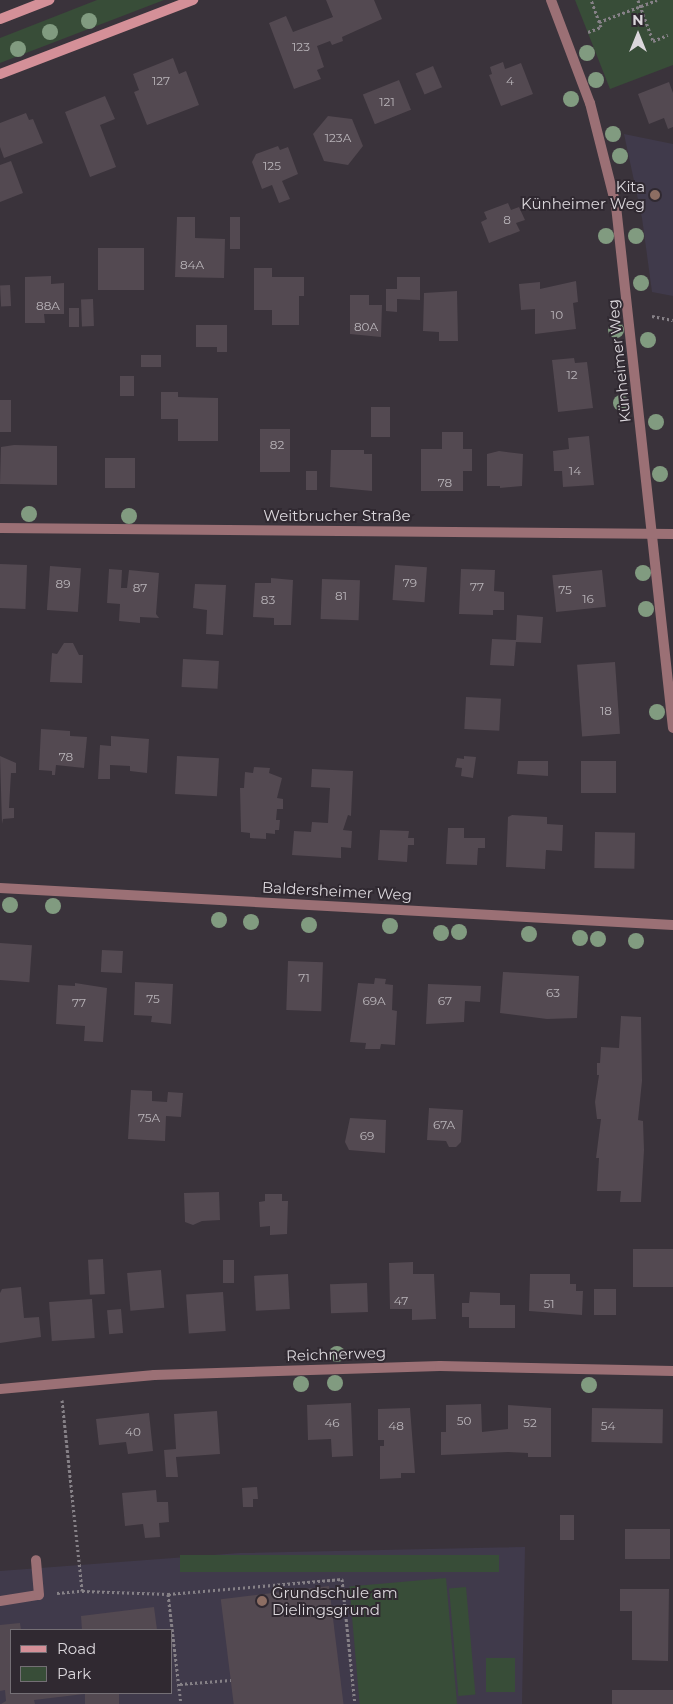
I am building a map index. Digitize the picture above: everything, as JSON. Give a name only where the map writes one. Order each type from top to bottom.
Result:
[{"type":"main road","points":[[0,19],[49,0]]},
{"type":"main road","points":[[0,74],[193,0]]},
{"type":"street","name":"Künheimer Weg","points":[[551,0],[590,103],[616,206],[654,533],[673,728]]},
{"type":"street","name":"Weitbrucher Straße","points":[[0,528],[673,534]]},
{"type":"street","name":"Baldersheimer Weg","points":[[0,888],[673,925]]},
{"type":"street","name":"Reichnerweg","points":[[0,1389],[154,1375],[440,1366],[673,1371]]},
{"type":"street","points":[[0,1601],[39,1595],[36,1560]]},
{"type":"path","points":[[588,32],[601,27],[591,0]]},
{"type":"path","points":[[638,0],[653,41],[668,35]]},
{"type":"path","points":[[599,22],[657,0]]},
{"type":"path","points":[[652,316],[673,320]]},
{"type":"path","points":[[61,1383],[82,1591]]},
{"type":"path","points":[[39,1595],[82,1591],[168,1594],[342,1578],[355,1704]]},
{"type":"path","points":[[168,1594],[182,1704]]},
{"type":"path","points":[[180,1684],[231,1680]]},
{"type":"shaded area","name":"Kita Künheimer Weg","points":[[624,134],[673,144],[673,296],[652,292],[642,218]]},
{"type":"shaded area","name":"Grundschule am Dielingsgrund","points":[[525,1547],[522,1704],[0,1704],[0,1571],[240,1553]]},
{"type":"green space","points":[[97,0],[164,0],[0,63],[0,38]]},
{"type":"green space","points":[[575,0],[673,0],[673,65],[610,89]]},
{"type":"green space","points":[[180,1555],[499,1555],[499,1572],[180,1572]]},
{"type":"green space","points":[[446,1578],[457,1704],[360,1704],[349,1586]]},
{"type":"green space","points":[[466,1587],[475,1695],[458,1696],[449,1588]]},
{"type":"green space","points":[[486,1658],[515,1658],[515,1692],[486,1692]]},
{"type":"building","points":[[326,0],[374,0],[382,19],[342,37],[343,41],[332,45],[330,41],[317,46],[324,67],[317,70],[321,79],[294,89],[269,23],[286,16],[293,32],[333,17]]},
{"type":"building","points":[[173,58],[179,74],[186,71],[199,105],[147,125],[134,92],[139,90],[133,74]]},
{"type":"building","points":[[503,62],[505,69],[521,63],[533,94],[501,106],[489,75],[492,74],[490,67]]},
{"type":"building","points":[[433,66],[442,87],[424,95],[416,73]]},
{"type":"building","points":[[399,80],[411,110],[375,124],[363,95]]},
{"type":"building","points":[[669,82],[673,93],[673,127],[668,129],[664,118],[649,124],[638,94]]},
{"type":"building","points":[[105,96],[115,119],[100,125],[116,167],[90,177],[65,112]]},
{"type":"building","points":[[26,113],[29,120],[33,119],[43,143],[4,158],[0,147],[0,123]]},
{"type":"building","points":[[328,116],[352,119],[363,146],[348,165],[324,161],[313,134]]},
{"type":"building","points":[[278,146],[280,150],[288,147],[298,174],[282,181],[290,199],[279,203],[272,185],[262,189],[252,162],[256,154]]},
{"type":"building","points":[[11,161],[23,193],[0,202],[0,165]]},
{"type":"building","points":[[508,203],[511,210],[519,207],[525,220],[516,223],[520,231],[489,243],[481,222],[487,219],[484,212]]},
{"type":"building","points":[[177,217],[195,217],[195,238],[225,239],[224,278],[175,277]]},
{"type":"building","points":[[230,217],[240,217],[240,249],[230,249]]},
{"type":"building","points":[[98,248],[144,248],[144,290],[98,290]]},
{"type":"building","points":[[254,268],[272,268],[272,277],[304,277],[304,296],[299,296],[299,325],[272,325],[272,310],[254,310]]},
{"type":"building","points":[[51,276],[51,284],[64,283],[64,314],[44,314],[45,323],[25,323],[25,277]]},
{"type":"building","points":[[397,277],[420,277],[420,300],[397,299],[397,312],[386,311],[386,289],[397,289]]},
{"type":"building","points":[[576,281],[578,302],[573,303],[576,329],[535,334],[535,309],[521,310],[519,284],[540,282],[540,289]]},
{"type":"building","points":[[10,285],[11,306],[1,306],[0,286]]},
{"type":"building","points":[[457,291],[458,341],[439,341],[439,332],[423,331],[424,293]]},
{"type":"building","points":[[350,295],[369,295],[369,305],[382,305],[381,337],[350,334]]},
{"type":"building","points":[[81,299],[93,299],[94,326],[82,326]]},
{"type":"building","points":[[69,308],[79,308],[79,327],[69,327]]},
{"type":"building","points":[[196,325],[227,325],[227,352],[217,352],[217,347],[196,347]]},
{"type":"building","points":[[141,355],[161,355],[161,367],[141,367]]},
{"type":"building","points":[[574,358],[575,363],[587,362],[593,408],[558,412],[552,360]]},
{"type":"building","points":[[120,376],[134,376],[134,396],[120,396]]},
{"type":"building","points":[[161,392],[178,392],[178,397],[218,398],[218,441],[178,441],[178,419],[161,419]]},
{"type":"building","points":[[0,400],[11,400],[11,432],[0,432]]},
{"type":"building","points":[[371,407],[390,407],[390,437],[371,437]]},
{"type":"building","points":[[260,429],[290,429],[290,472],[260,472]]},
{"type":"building","points":[[442,432],[463,432],[463,449],[472,449],[472,471],[463,471],[463,491],[421,491],[421,449],[442,449]]},
{"type":"building","points":[[589,436],[594,485],[563,487],[562,471],[554,471],[553,451],[569,449],[568,438]]},
{"type":"building","points":[[14,445],[57,446],[57,485],[0,484],[1,447]]},
{"type":"building","points":[[331,450],[364,450],[364,454],[372,454],[372,491],[330,487]]},
{"type":"building","points":[[499,451],[523,454],[522,486],[500,488],[500,486],[487,486],[487,454]]},
{"type":"building","points":[[105,458],[135,458],[135,488],[105,488]]},
{"type":"building","points":[[306,471],[317,471],[317,490],[306,490]]},
{"type":"building","points":[[0,564],[27,565],[25,609],[0,608]]},
{"type":"building","points":[[395,565],[427,567],[424,602],[393,600]]},
{"type":"building","points":[[50,566],[81,568],[78,612],[47,610]]},
{"type":"building","points":[[109,569],[122,570],[121,588],[127,588],[129,570],[159,573],[156,614],[159,618],[140,617],[140,623],[119,621],[120,604],[107,603]]},
{"type":"building","points":[[461,569],[495,570],[494,591],[504,592],[504,610],[493,610],[493,615],[459,614]]},
{"type":"building","points":[[602,570],[606,607],[556,612],[552,575]]},
{"type":"building","points":[[271,578],[293,580],[291,625],[274,625],[274,618],[253,617],[255,583],[271,583]]},
{"type":"building","points":[[322,579],[360,580],[359,620],[321,619]]},
{"type":"building","points":[[195,584],[226,585],[223,635],[206,634],[207,610],[193,608]]},
{"type":"building","points":[[517,615],[543,617],[541,643],[516,642],[514,666],[490,665],[492,639],[516,640]]},
{"type":"building","points":[[64,643],[73,643],[79,655],[83,655],[82,683],[50,682],[52,653],[57,654]]},
{"type":"building","points":[[183,659],[219,661],[217,689],[182,687]]},
{"type":"building","points":[[615,662],[620,734],[582,736],[577,665]]},
{"type":"building","points":[[466,697],[501,699],[499,731],[464,729]]},
{"type":"building","points":[[41,729],[70,731],[70,736],[87,737],[84,768],[56,765],[55,775],[52,775],[52,771],[39,770]]},
{"type":"building","points":[[111,736],[149,739],[147,773],[130,771],[130,766],[110,765],[110,779],[98,779],[100,745],[111,746]]},
{"type":"building","points":[[0,756],[16,763],[16,773],[11,773],[9,808],[14,808],[14,818],[3,819],[2,824]]},
{"type":"building","points":[[177,756],[219,758],[217,796],[175,794]]},
{"type":"building","points":[[464,756],[476,757],[473,778],[461,776],[462,768],[455,767],[457,758],[464,759]]},
{"type":"building","points":[[518,761],[548,761],[548,776],[517,774]]},
{"type":"building","points":[[581,761],[616,761],[616,793],[581,793]]},
{"type":"building","points":[[254,767],[270,768],[269,773],[282,778],[277,798],[283,799],[283,809],[277,809],[276,820],[280,820],[279,830],[275,830],[275,834],[266,833],[266,839],[250,838],[250,833],[241,832],[240,788],[244,788],[245,772],[253,773]]},
{"type":"building","points":[[312,769],[353,771],[351,816],[348,815],[343,830],[352,831],[351,848],[341,847],[341,858],[292,855],[294,831],[311,832],[312,822],[328,823],[330,788],[311,787]]},
{"type":"building","points":[[512,815],[547,817],[547,824],[563,825],[562,851],[546,850],[545,869],[506,867],[508,817]]},
{"type":"building","points":[[448,828],[464,828],[464,838],[485,838],[485,848],[478,848],[477,865],[446,864]]},
{"type":"building","points":[[380,830],[409,831],[408,838],[414,838],[414,845],[408,845],[407,862],[378,860]]},
{"type":"building","points":[[595,832],[635,833],[634,869],[594,868]]},
{"type":"building","points":[[0,943],[32,945],[29,982],[0,980]]},
{"type":"building","points":[[102,950],[123,951],[122,973],[101,972]]},
{"type":"building","points":[[288,961],[323,962],[321,1011],[286,1010]]},
{"type":"building","points":[[503,972],[579,976],[577,1018],[547,1019],[500,1013]]},
{"type":"building","points":[[375,978],[386,979],[385,984],[393,985],[392,1010],[397,1011],[395,1045],[381,1044],[380,1049],[365,1049],[366,1043],[350,1042],[358,983],[374,984]]},
{"type":"building","points":[[135,982],[173,984],[171,1024],[151,1022],[152,1016],[134,1015]]},
{"type":"building","points":[[75,983],[107,988],[103,1042],[84,1041],[85,1026],[56,1024],[58,985],[75,986]]},
{"type":"building","points":[[428,984],[481,986],[480,1002],[465,1001],[464,1022],[426,1024]]},
{"type":"building","points":[[621,1016],[641,1017],[642,1081],[638,1120],[643,1121],[644,1150],[641,1202],[620,1202],[621,1191],[597,1191],[599,1158],[596,1158],[601,1119],[597,1119],[595,1102],[599,1075],[597,1075],[597,1063],[600,1063],[601,1047],[619,1048]]},
{"type":"building","points":[[131,1090],[152,1091],[152,1101],[167,1102],[168,1092],[183,1093],[181,1117],[166,1116],[165,1141],[128,1139]]},
{"type":"building","points":[[429,1108],[463,1110],[461,1142],[456,1147],[449,1147],[446,1141],[427,1140]]},
{"type":"building","points":[[350,1118],[386,1120],[385,1153],[349,1150],[345,1142]]},
{"type":"building","points":[[219,1192],[220,1220],[202,1221],[193,1225],[185,1222],[184,1193]]},
{"type":"building","points":[[265,1194],[282,1194],[282,1201],[288,1201],[287,1234],[270,1235],[270,1226],[260,1227],[259,1202],[265,1201]]},
{"type":"building","points":[[633,1249],[673,1249],[673,1287],[633,1287]]},
{"type":"building","points":[[103,1259],[105,1294],[90,1295],[88,1260]]},
{"type":"building","points":[[223,1260],[234,1260],[234,1283],[223,1283]]},
{"type":"building","points":[[413,1262],[413,1274],[434,1274],[436,1319],[412,1320],[412,1309],[390,1309],[389,1263]]},
{"type":"building","points":[[161,1270],[164,1308],[130,1311],[127,1273]]},
{"type":"building","points":[[288,1274],[290,1309],[256,1311],[254,1276]]},
{"type":"building","points":[[530,1274],[570,1274],[570,1284],[576,1284],[576,1291],[583,1291],[582,1315],[529,1311]]},
{"type":"building","points":[[367,1283],[368,1312],[331,1313],[330,1284]]},
{"type":"building","points":[[21,1287],[24,1318],[39,1317],[41,1337],[0,1343],[0,1293],[2,1289]]},
{"type":"building","points":[[594,1289],[616,1289],[616,1315],[594,1315]]},
{"type":"building","points":[[223,1292],[226,1331],[189,1333],[186,1295]]},
{"type":"building","points":[[470,1292],[500,1293],[500,1305],[515,1305],[515,1328],[469,1328],[469,1317],[462,1317],[462,1303],[469,1303]]},
{"type":"building","points":[[92,1299],[95,1338],[52,1341],[49,1302]]},
{"type":"building","points":[[121,1309],[123,1333],[109,1334],[107,1310]]},
{"type":"building","points":[[351,1403],[353,1456],[332,1457],[331,1439],[308,1440],[307,1405]]},
{"type":"building","points":[[481,1404],[482,1432],[508,1429],[508,1405],[551,1408],[551,1457],[528,1457],[528,1453],[508,1452],[441,1455],[441,1432],[446,1432],[446,1405]]},
{"type":"building","points":[[410,1408],[415,1473],[401,1473],[401,1478],[380,1479],[380,1446],[384,1446],[384,1440],[378,1440],[378,1409]]},
{"type":"building","points":[[592,1408],[663,1409],[662,1443],[591,1442]]},
{"type":"building","points":[[217,1411],[220,1454],[176,1457],[178,1477],[166,1477],[164,1450],[176,1449],[174,1414]]},
{"type":"building","points":[[149,1413],[153,1451],[128,1454],[126,1442],[99,1445],[96,1419]]},
{"type":"building","points":[[257,1487],[258,1499],[253,1499],[253,1507],[243,1507],[242,1488]]},
{"type":"building","points":[[156,1490],[157,1502],[168,1502],[169,1522],[159,1523],[160,1537],[145,1538],[143,1524],[125,1526],[122,1493]]},
{"type":"building","points":[[560,1515],[574,1515],[574,1540],[560,1540]]},
{"type":"building","points":[[625,1529],[670,1529],[670,1559],[625,1559]]},
{"type":"building","points":[[329,1586],[343,1704],[234,1704],[221,1599]]},
{"type":"building","points":[[620,1589],[669,1589],[668,1661],[632,1660],[632,1611],[620,1611]]},
{"type":"building","points":[[154,1607],[157,1629],[82,1629],[81,1616]]},
{"type":"building","points":[[20,1623],[21,1629],[10,1629],[10,1694],[84,1694],[34,1700],[35,1704],[1,1704],[6,1701],[5,1690],[0,1691],[0,1625]]},
{"type":"building","points":[[612,1690],[673,1690],[673,1704],[612,1704]]},
{"type":"building","points":[[85,1694],[119,1694],[119,1704],[85,1704]]},
{"type":"place","name":"Kita Künheimer Weg","points":[[655,195]]},
{"type":"place","name":"Grundschule am Dielingsgrund","points":[[262,1601]]}]
